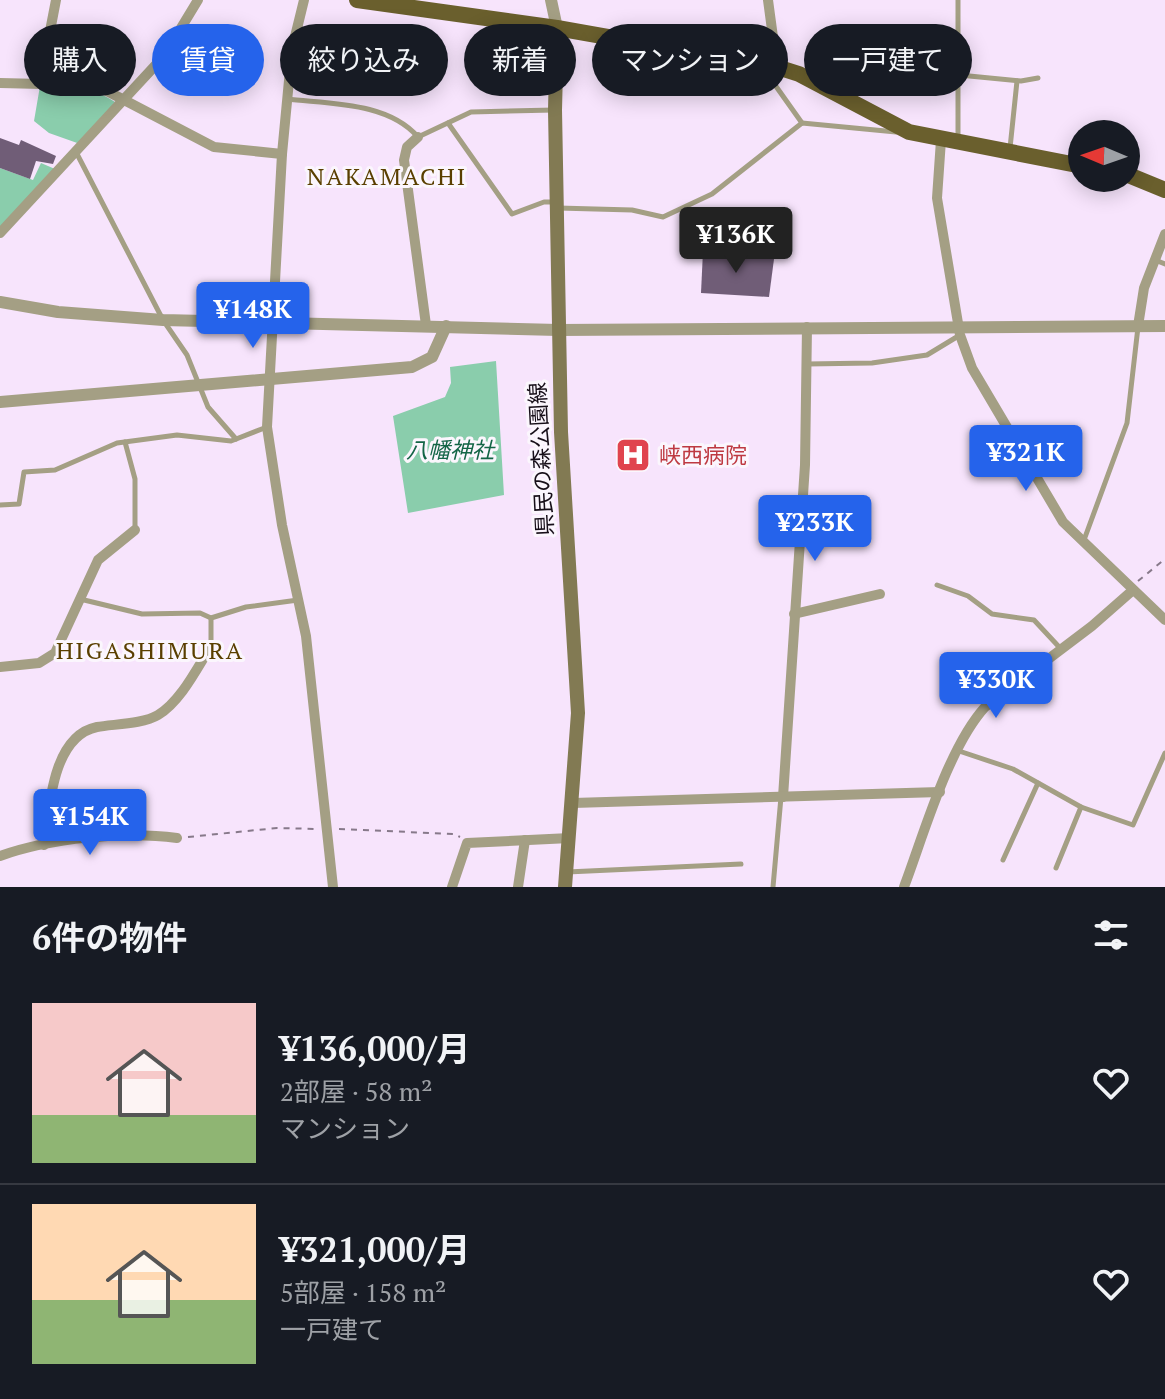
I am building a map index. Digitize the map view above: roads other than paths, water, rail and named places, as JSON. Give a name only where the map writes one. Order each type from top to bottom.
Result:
[{"type":"main road","points":[[357,0],[528,24]]},
{"type":"main road","points":[[788,70],[909,132],[1068,164]]},
{"type":"main road","name":"県民の森公園線","points":[[555,96],[558,330],[578,713],[566,879]]},
{"type":"main road","points":[[1140,180],[1165,190]]},
{"type":"street","points":[[51,24],[56,0]]},
{"type":"street","points":[[0,233],[164,56],[198,0]]},
{"type":"street","points":[[304,0],[292,49],[282,154],[267,427],[282,525],[306,636],[333,887]]},
{"type":"street","points":[[551,0],[556,24]]},
{"type":"street","points":[[768,0],[771,24]]},
{"type":"street","points":[[0,83],[24,83]]},
{"type":"street","points":[[114,96],[214,147],[282,154]]},
{"type":"street","points":[[418,137],[407,147],[404,160],[426,325]]},
{"type":"street","points":[[941,140],[937,198],[961,330],[972,368],[1063,522],[1165,620]]},
{"type":"street","points":[[1138,326],[1144,288],[1165,234]]},
{"type":"street","points":[[0,302],[58,312],[163,320],[558,330],[807,327],[961,330],[1165,326]]},
{"type":"street","points":[[0,402],[268,382],[424,364],[439,348],[446,326]]},
{"type":"street","points":[[782,797],[805,465],[807,327]]},
{"type":"street","points":[[0,667],[39,663],[55,653],[98,560],[135,530]]},
{"type":"street","points":[[904,887],[940,792],[973,720],[985,707],[1062,650],[1132,588]]},
{"type":"street","points":[[794,614],[880,594]]},
{"type":"street","points":[[44,845],[53,777],[71,744],[89,729],[157,715],[189,681],[211,646]]},
{"type":"street","points":[[573,803],[940,792]]},
{"type":"street","points":[[0,856],[44,845],[145,834],[177,838]]},
{"type":"street","points":[[452,887],[467,843],[570,838]]},
{"type":"street","points":[[518,887],[525,840]]},
{"type":"lane","points":[[958,0],[958,24]]},
{"type":"lane","points":[[972,76],[1017,81],[1038,78]]},
{"type":"lane","points":[[1009,153],[1017,81]]},
{"type":"lane","points":[[783,96],[802,123]]},
{"type":"lane","points":[[958,144],[959,96]]},
{"type":"lane","points":[[287,99],[360,107],[394,118],[418,137],[471,112],[555,110]]},
{"type":"lane","points":[[448,123],[512,214],[544,202],[632,210],[663,217],[712,194],[802,123],[909,132]]},
{"type":"lane","points":[[76,151],[163,320],[187,355],[208,407],[236,439]]},
{"type":"lane","points":[[1154,259],[1165,264]]},
{"type":"lane","points":[[1084,540],[1127,423],[1138,326]]},
{"type":"lane","points":[[807,364],[872,363],[927,355],[961,330]]},
{"type":"lane","points":[[0,505],[19,504],[24,472],[55,470],[125,442],[177,435],[210,441],[236,439],[267,427]]},
{"type":"lane","points":[[125,442],[135,479],[135,530]]},
{"type":"lane","points":[[937,585],[968,596],[992,614],[1034,620],[1062,650]]},
{"type":"lane","points":[[80,599],[142,614],[200,613],[211,618],[246,607],[298,600]]},
{"type":"lane","points":[[211,618],[211,646]]},
{"type":"lane","points":[[959,751],[1013,769],[1081,807],[1133,825],[1165,753]]},
{"type":"lane","points":[[1003,860],[1038,783]]},
{"type":"lane","points":[[773,887],[782,797]]},
{"type":"lane","points":[[1056,868],[1081,807]]},
{"type":"lane","points":[[566,879],[741,864]]},
{"type":"place","name":"峡西病院","points":[[633,455]]},
{"type":"district","name":"NAKAMACHI","points":[[387,177]]},
{"type":"district","name":"HIGASHIMURA","points":[[150,651]]},
{"type":"park label","name":"八幡神社","points":[[450,450]]}]
